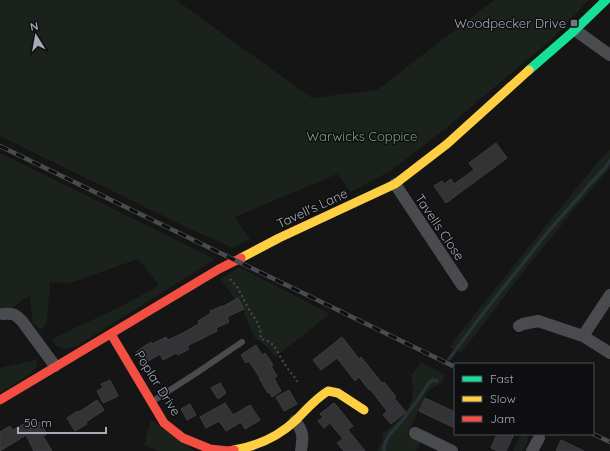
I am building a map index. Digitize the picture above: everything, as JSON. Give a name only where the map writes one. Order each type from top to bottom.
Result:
[{"type":"street","name":"Tavell's Lane","points":[[0,400],[219,269],[279,238],[395,184],[447,144],[576,30],[606,0]]},
{"type":"street","points":[[576,30],[610,55]]},
{"type":"street","name":"Tavells Close","points":[[395,184],[462,285]]},
{"type":"street","points":[[583,336],[610,295]]},
{"type":"street","points":[[1,314],[16,314],[22,320],[55,366]]},
{"type":"street","points":[[519,326],[538,322],[583,336],[610,353]]},
{"type":"street","name":"Poplar Drive","points":[[111,334],[164,423],[183,438],[209,450],[241,449],[265,442],[295,421],[312,403],[328,391],[338,393],[364,410]]},
{"type":"street","points":[[295,421],[301,429],[303,438],[301,451]]},
{"type":"street","points":[[415,433],[452,451]]},
{"type":"street","points":[[532,451],[539,438]]},
{"type":"lane","points":[[151,402],[242,342]]},
{"type":"path","points":[[219,269],[238,288],[257,322],[260,329],[261,339],[265,339],[275,347],[284,363],[296,378],[297,382]]},
{"type":"green space","name":"Warwicks Coppice","points":[[0,0],[176,0],[312,98],[377,90],[494,0],[589,0],[552,39],[447,127],[392,170],[351,192],[337,174],[235,217],[250,239],[233,248],[188,228],[0,136]]},
{"type":"green space","points":[[610,150],[610,168],[517,280],[461,353],[449,347],[597,163]]},
{"type":"green space","points":[[0,153],[215,259],[77,346],[64,349],[55,345],[52,339],[128,303],[159,285],[138,259],[70,283],[50,282],[47,322],[41,330],[33,323],[30,297],[28,296],[14,307],[0,309]]},
{"type":"green space","points":[[239,267],[330,314],[275,357],[266,346],[255,338],[243,311],[221,279]]},
{"type":"green space","points":[[36,360],[37,366],[31,373],[0,393],[0,368]]},
{"type":"green space","points":[[421,362],[445,375],[442,382],[427,392],[407,435],[421,442],[416,451],[378,451],[383,438],[382,434],[409,411],[413,392],[411,375]]},
{"type":"green space","points":[[151,420],[195,451],[158,451],[144,445]]},
{"type":"green space","points":[[521,435],[527,435],[528,439],[522,451],[513,451]]},
{"type":"building","points":[[496,143],[507,158],[446,203],[434,186],[442,181],[444,184],[451,179],[454,184],[474,170],[469,163]]},
{"type":"building","points":[[238,298],[244,309],[227,317],[229,322],[216,328],[217,331],[187,346],[189,349],[178,355],[176,353],[163,360],[160,354],[143,364],[136,352],[151,342],[152,344],[166,337],[168,340],[181,334],[199,324],[198,321],[211,313],[210,311],[222,307]]},
{"type":"building","points":[[342,337],[359,359],[361,357],[382,383],[384,382],[396,397],[394,398],[406,412],[391,424],[383,415],[387,411],[370,389],[369,390],[359,377],[355,381],[337,358],[321,370],[313,360]]},
{"type":"building","points":[[256,345],[262,355],[265,353],[273,365],[271,366],[277,376],[274,378],[281,391],[272,397],[269,392],[268,393],[249,361],[246,363],[241,355]]},
{"type":"building","points":[[110,380],[118,396],[103,403],[97,391],[103,388],[101,384]]},
{"type":"building","points":[[220,383],[226,393],[218,399],[211,388]]},
{"type":"building","points":[[289,390],[297,404],[284,411],[276,397]]},
{"type":"building","points":[[425,398],[454,412],[454,428],[419,411]]},
{"type":"building","points":[[97,400],[104,410],[86,422],[87,424],[75,431],[67,418]]},
{"type":"building","points":[[225,403],[233,415],[250,405],[260,420],[245,429],[241,422],[226,431],[219,421],[206,428],[200,417]]},
{"type":"building","points":[[334,403],[353,426],[348,430],[365,451],[344,451],[337,443],[343,439],[330,423],[324,428],[318,421],[323,417],[320,414]]},
{"type":"building","points":[[190,404],[196,415],[187,420],[181,409]]},
{"type":"building","points":[[33,419],[36,424],[40,422],[47,434],[43,436],[52,451],[34,451],[26,435],[0,451],[0,432],[10,426],[13,430]]},
{"type":"building","points":[[497,435],[514,435],[506,451],[498,451],[491,448]]},
{"type":"building","points":[[561,440],[584,451],[556,451]]},
{"type":"waterway","points":[[449,359],[547,233],[610,161]]},
{"type":"waterway","points":[[384,451],[386,441],[390,434],[401,422],[429,383],[433,380],[437,381]]},
{"type":"railway","points":[[0,146],[454,367]]},
{"type":"railway","points":[[594,434],[610,442]]},
{"type":"traffic: fast","points":[[529,70],[575,30],[606,0]]},
{"type":"traffic: slow","points":[[241,258],[279,238],[395,184],[447,144],[529,70]]},
{"type":"traffic: slow","points":[[234,450],[251,446],[275,436],[289,426],[315,401],[328,391],[338,393],[364,410]]},
{"type":"traffic: jam","points":[[0,400],[219,269],[241,258]]},
{"type":"traffic: jam","points":[[111,334],[164,423],[183,438],[210,449],[228,451],[234,450]]},
{"type":"place","name":"Woodpecker Drive","points":[[574,23]]}]
